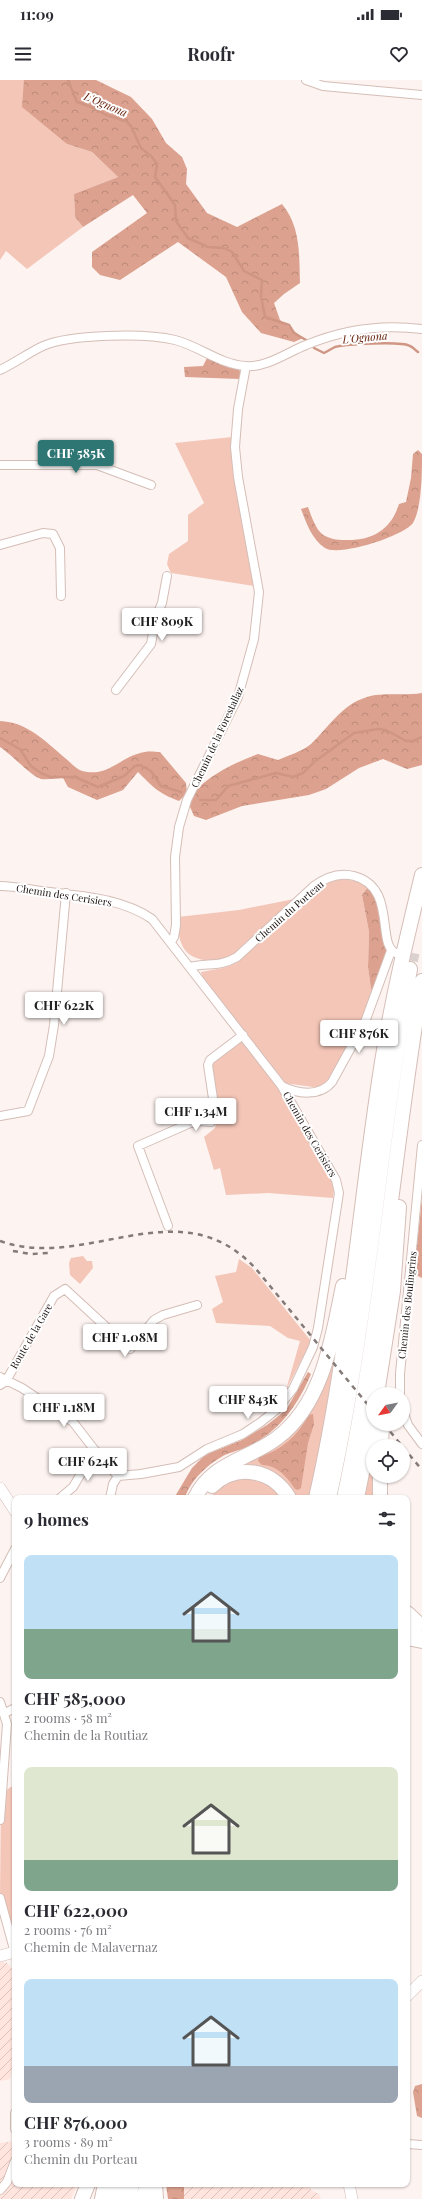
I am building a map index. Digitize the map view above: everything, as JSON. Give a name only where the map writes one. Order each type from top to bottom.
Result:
[{"type":"highway","points":[[317,1495],[343,1351],[358,1243],[362,1200],[388,1026],[422,875]]},
{"type":"highway","points":[[331,1495],[354,1367],[395,1062],[422,907]]},
{"type":"highway","points":[[345,1495],[371,1348],[409,1063],[422,981]]},
{"type":"highway","points":[[385,1387],[409,1063]]},
{"type":"highway","points":[[197,1495],[203,1483],[210,1476],[233,1461],[276,1439],[287,1430],[305,1408],[318,1381],[327,1356],[362,1200]]},
{"type":"highway","points":[[378,1387],[393,1291]]},
{"type":"highway","points":[[358,1495],[370,1431]]},
{"type":"highway","points":[[206,1495],[210,1488],[222,1479],[236,1473],[247,1471],[262,1474],[272,1479],[280,1485],[287,1495]]},
{"type":"highway","points":[[380,1483],[380,1495]]},
{"type":"highway","points":[[410,1618],[415,1627]]},
{"type":"highway","points":[[410,1639],[422,1641]]},
{"type":"highway","points":[[82,2199],[87,2187]]},
{"type":"highway","points":[[102,2199],[104,2187]]},
{"type":"highway","points":[[115,2199],[117,2187]]},
{"type":"highway","points":[[129,2199],[131,2187]]},
{"type":"highway","points":[[143,2199],[146,2187]]},
{"type":"highway","points":[[155,2187],[156,2199]]},
{"type":"main road","points":[[0,1488],[12,1506]]},
{"type":"main road","points":[[0,1956],[12,1953]]},
{"type":"main road","points":[[410,1993],[422,1981]]},
{"type":"street","points":[[306,80],[323,86],[422,95]]},
{"type":"street","points":[[0,370],[42,346],[56,342],[136,336],[159,337],[177,340],[217,358],[246,366],[269,362],[308,344],[372,328],[392,326],[422,329]]},
{"type":"street","name":"Chemin de la Forestallaz","points":[[171,942],[176,925],[175,857],[179,827],[187,800],[238,697],[254,639],[259,592],[238,477],[236,447],[238,409],[246,366]]},
{"type":"street","points":[[0,465],[97,465],[151,485]]},
{"type":"street","points":[[0,545],[43,533],[53,534],[60,548],[61,596]]},
{"type":"street","points":[[116,690],[151,644],[156,617],[162,603],[167,576]]},
{"type":"street","name":"Chemin du Porteau","points":[[190,967],[216,965],[233,960],[314,886],[328,877],[343,874],[362,879],[377,892],[382,904],[387,941],[395,952],[365,1022],[332,1082],[327,1088],[310,1093],[289,1090],[281,1085]]},
{"type":"street","name":"Chemin des Cerisiers","points":[[0,886],[66,893],[126,905],[136,909],[152,919],[281,1085],[336,1180],[339,1193],[324,1297],[313,1347],[288,1395],[272,1414],[255,1427],[207,1449],[179,1467],[138,1475],[118,1476]]},
{"type":"street","points":[[0,1116],[28,1111],[49,1056],[54,1025],[66,893]]},
{"type":"street","points":[[168,1226],[138,1146],[199,1120],[211,1122],[214,1118],[215,1112],[208,1065],[210,1060],[243,1035]]},
{"type":"street","name":"Chemin des Boulingrins","points":[[400,1387],[422,1145]]},
{"type":"street","name":"Route de la Gare","points":[[2,1381],[54,1296],[65,1289],[130,1349],[154,1320],[163,1315],[197,1305]]},
{"type":"street","points":[[2,1381],[22,1388],[73,1422],[118,1476],[113,1484],[111,1495]]},
{"type":"street","points":[[410,1427],[422,1444]]},
{"type":"street","points":[[64,1495],[73,1487],[95,1450]]},
{"type":"street","points":[[0,1578],[12,1555]]},
{"type":"street","points":[[0,1702],[5,1713],[7,1724],[1,1766],[0,1820]]},
{"type":"street","points":[[5,1713],[12,1710]]},
{"type":"street","points":[[0,1898],[12,1941]]},
{"type":"street","points":[[410,2144],[422,2145]]},
{"type":"street","points":[[0,2190],[7,2182],[12,2169]]},
{"type":"shaded area","points":[[0,80],[24,80],[67,144],[92,152],[118,177],[74,194],[75,217],[83,227],[27,269],[6,251],[0,260]]},
{"type":"shaded area","points":[[232,437],[233,475],[255,582],[254,586],[171,573],[167,564],[169,554],[188,541],[188,515],[204,503],[175,443]]},
{"type":"shaded area","points":[[339,879],[357,881],[368,887],[362,895],[369,932],[368,967],[371,989],[375,991],[363,1020],[327,1084],[320,1088],[284,1083],[203,979],[201,972],[223,968],[238,962],[318,887],[328,881]]},
{"type":"shaded area","points":[[294,899],[233,957],[219,960],[204,960],[191,956],[182,945],[179,935],[178,917],[239,910]]},
{"type":"shaded area","points":[[243,1041],[280,1089],[332,1179],[334,1189],[333,1198],[268,1193],[226,1195],[220,1168],[214,1170],[204,1137],[215,1128],[218,1113],[211,1064],[239,1042]]},
{"type":"shaded area","points":[[83,1256],[87,1261],[92,1261],[93,1268],[80,1284],[70,1275],[69,1263],[71,1258]]},
{"type":"shaded area","points":[[239,1259],[252,1268],[311,1341],[286,1390],[300,1341],[288,1338],[270,1326],[216,1323],[212,1309],[223,1302],[215,1276],[236,1272]]},
{"type":"shaded area","points":[[338,1324],[334,1374],[311,1495],[290,1495],[275,1477],[212,1478],[290,1430]]},
{"type":"shaded area","points":[[240,1477],[268,1482],[280,1495],[213,1495],[222,1484]]},
{"type":"shaded area","points":[[366,1479],[366,1483],[374,1483],[376,1495],[363,1495]]},
{"type":"shaded area","points":[[12,1786],[12,1941],[0,1898],[1,1794]]},
{"type":"shaded area","points":[[0,1961],[7,1963],[12,1969],[12,2068],[10,2079],[0,2081]]},
{"type":"shaded area","points":[[12,2141],[12,2187],[76,2187],[71,2199],[0,2199],[0,2143]]},
{"type":"shaded area","points":[[184,2187],[310,2187],[311,2190],[319,2194],[321,2199],[184,2199]]},
{"type":"green space","points":[[24,80],[96,80],[131,97],[152,119],[166,143],[182,157],[187,169],[186,184],[207,213],[237,227],[282,204],[293,222],[296,232],[299,252],[300,283],[274,303],[280,320],[303,338],[294,342],[261,333],[242,312],[226,277],[178,242],[120,280],[100,275],[92,267],[92,252],[147,213],[133,195],[83,227],[75,217],[74,194],[118,177],[92,152],[67,144],[22,107]]},
{"type":"green space","points":[[208,356],[238,367],[241,374],[240,379],[185,377],[184,367],[203,366]]},
{"type":"green space","points":[[418,450],[422,454],[422,480],[420,499],[413,523],[397,534],[371,544],[343,550],[332,550],[320,545],[310,530],[301,509],[308,507],[317,528],[325,536],[339,540],[355,540],[372,536],[386,527],[391,521],[399,504],[406,502],[411,478],[413,454]]},
{"type":"green space","points":[[422,693],[422,765],[407,769],[383,759],[359,768],[326,789],[309,795],[242,806],[206,820],[194,816],[187,800],[210,778],[228,767],[258,754],[278,760],[308,747],[336,717],[350,705],[367,697]]},
{"type":"green space","points":[[0,721],[10,722],[27,729],[50,745],[75,767],[82,771],[100,772],[136,754],[160,752],[186,783],[187,793],[179,801],[172,798],[156,789],[138,772],[123,790],[97,800],[68,787],[63,778],[41,779],[32,774],[0,747]]},
{"type":"green space","points":[[368,887],[373,887],[388,946],[377,992],[371,989],[368,967],[369,932],[362,895]]},
{"type":"green space","points":[[422,1197],[422,1278],[414,1274]]},
{"type":"green space","points":[[308,1372],[311,1374],[295,1405],[272,1431],[250,1446],[221,1457],[196,1478],[186,1495],[176,1495],[192,1468],[205,1455],[242,1440],[267,1425],[286,1410]]},
{"type":"green space","points":[[313,1414],[314,1424],[308,1443],[301,1488],[298,1490],[295,1489],[289,1480],[277,1469],[262,1465],[258,1461],[259,1457],[282,1446],[294,1436],[309,1415]]},
{"type":"green space","points":[[422,2084],[422,2118],[417,2116],[413,2092],[415,2086]]},
{"type":"green space","points":[[166,2187],[184,2187],[184,2199],[168,2199]]},
{"type":"waterway","name":"L'Ognona","points":[[68,80],[77,102],[94,108],[106,115],[126,121],[131,126],[141,148],[152,157],[157,164],[155,177],[175,205],[176,221],[188,238],[208,247],[224,248],[232,252],[244,271],[262,280],[261,296],[265,317],[289,325],[294,333],[306,340]]},
{"type":"waterway","name":"L'Ognona","points":[[314,348],[324,353],[335,347],[341,346],[361,344],[405,344],[418,352]]},
{"type":"waterway","points":[[200,800],[216,800],[228,786],[276,773],[293,777],[303,773],[314,762],[354,733],[378,729],[386,730],[406,741],[413,741],[422,737]]},
{"type":"waterway","points":[[0,738],[20,749],[31,766],[50,777],[75,777],[98,787],[124,776],[135,766],[140,765],[151,771],[161,786],[181,792]]},
{"type":"tunnel","points":[[399,954],[422,959]]},
{"type":"railway","points":[[0,1241],[33,1248],[66,1247],[165,1232],[196,1234],[227,1245],[256,1269],[366,1403]]},
{"type":"railway","points":[[13,1251],[31,1254],[49,1253]]},
{"type":"railway","points":[[390,1431],[396,1439]]},
{"type":"railway","points":[[410,1455],[422,1470]]}]
